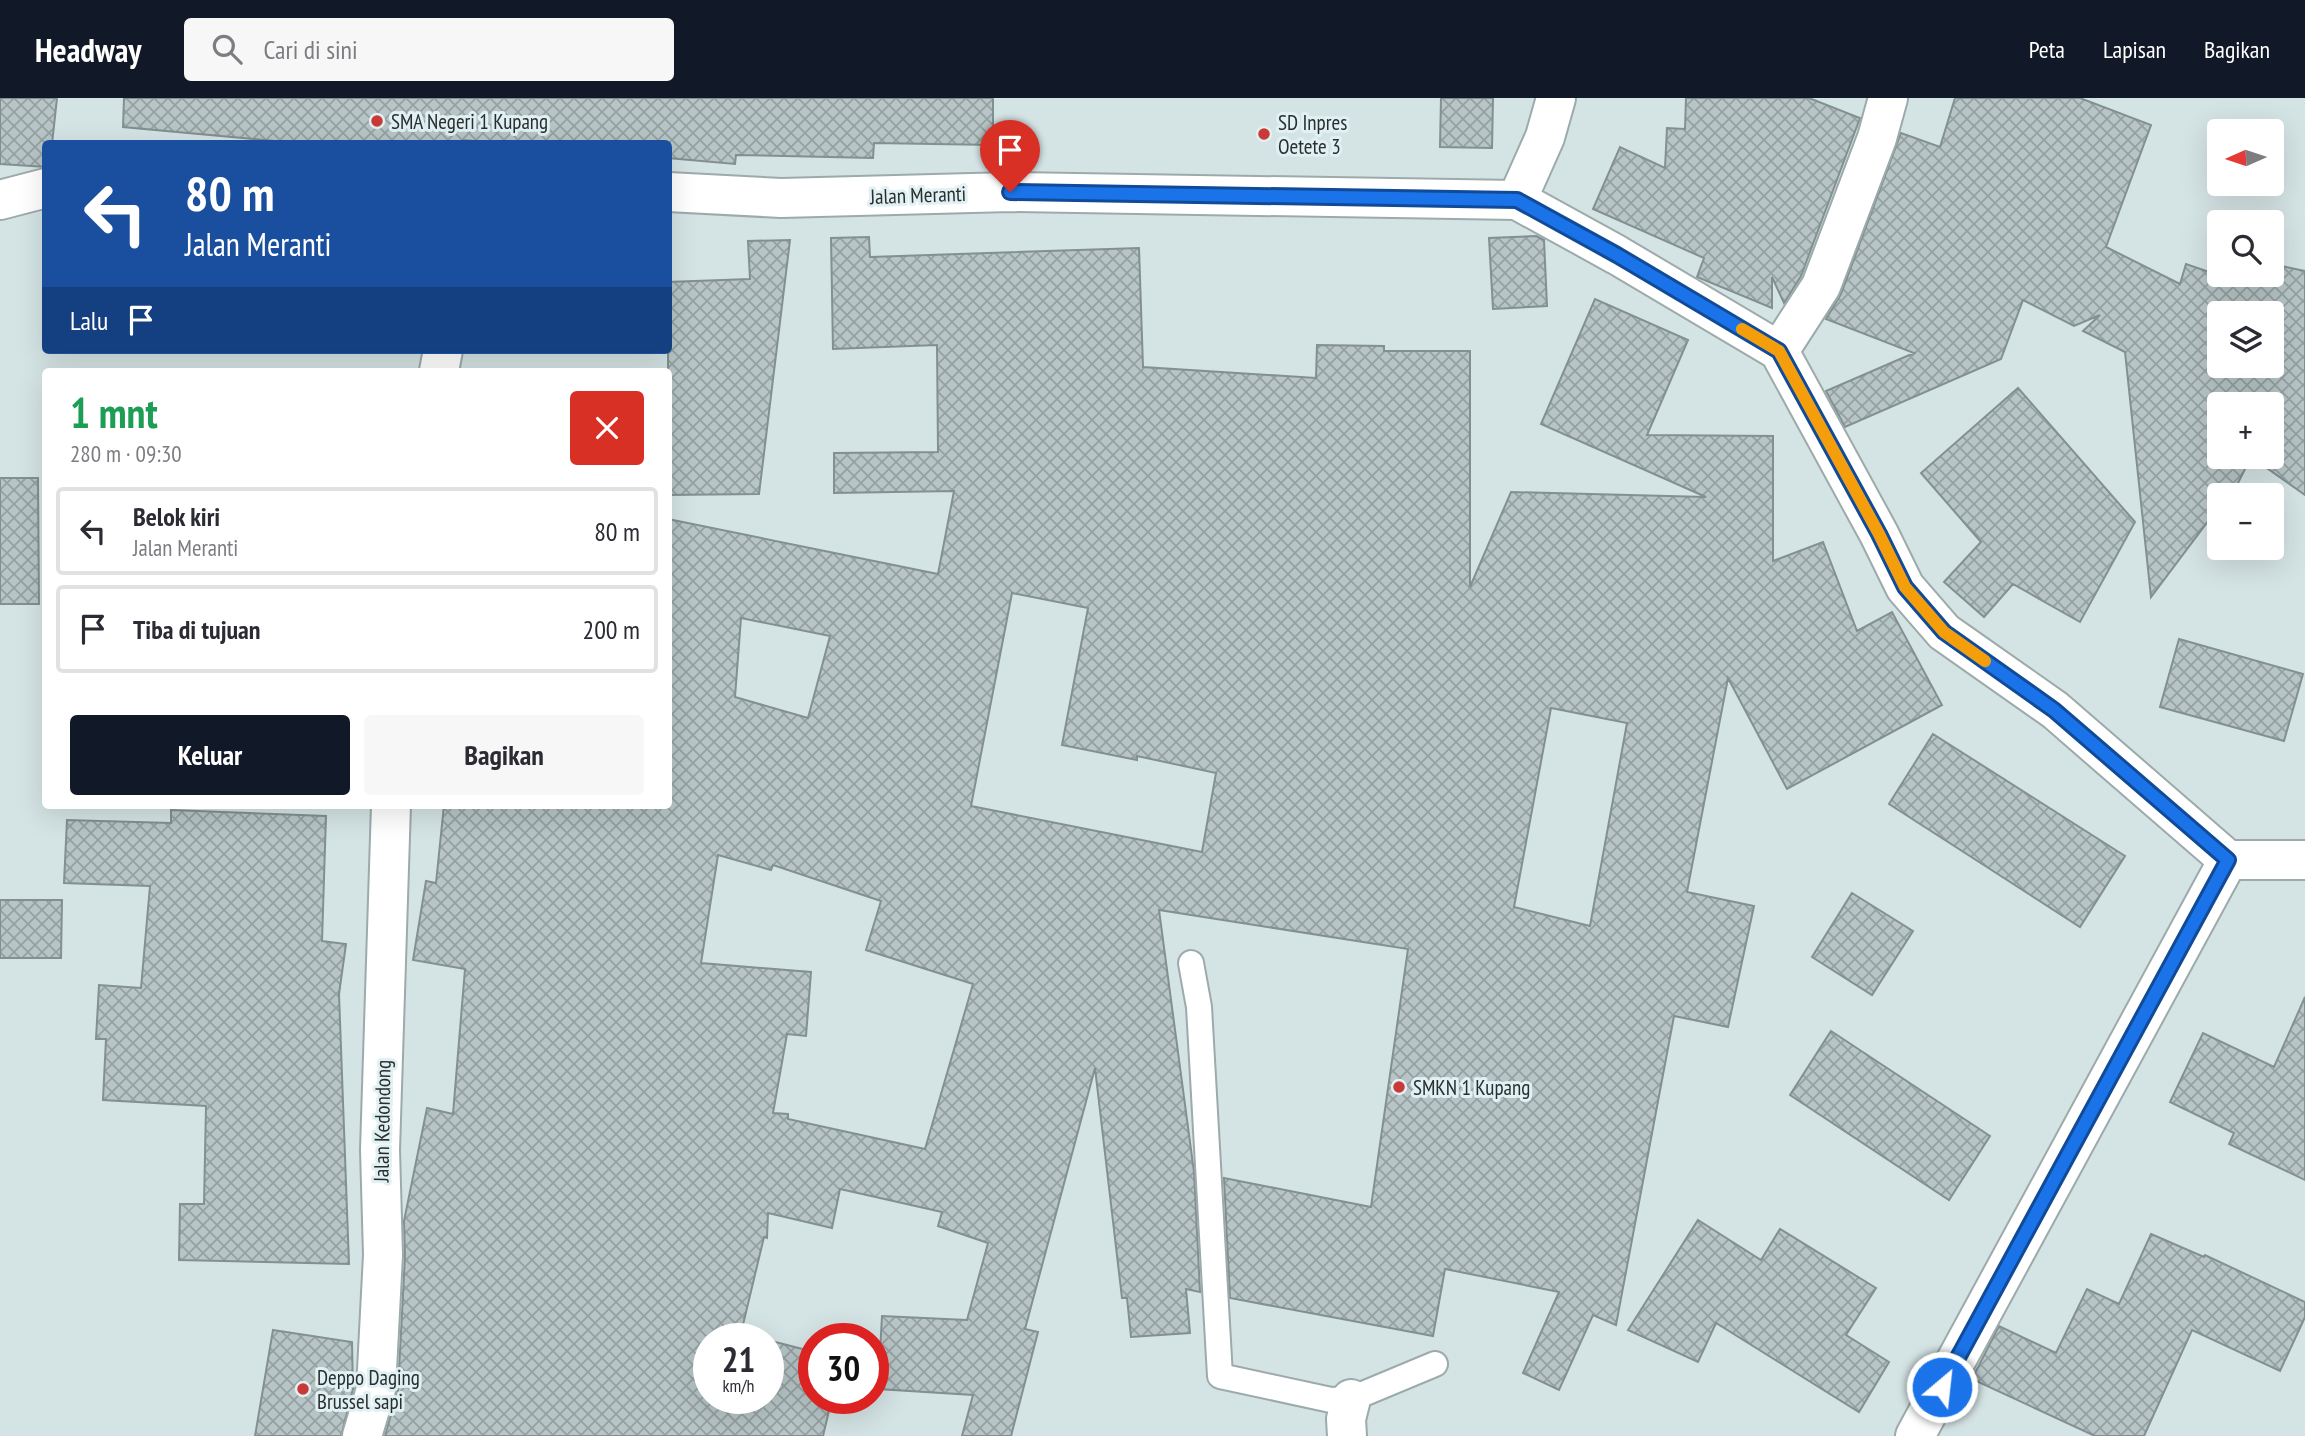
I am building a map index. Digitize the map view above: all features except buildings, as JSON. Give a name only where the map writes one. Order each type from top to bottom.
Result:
[{"type":"street","points":[[1517,200],[1545,137],[1556,98]]},
{"type":"street","points":[[1888,98],[1877,138],[1821,286],[1779,351],[1905,587],[1944,632],[2054,710],[2228,860],[2305,860]]},
{"type":"street","points":[[0,200],[42,189]]},
{"type":"street","name":"Jalan Meranti","points":[[672,192],[781,198],[1010,192],[1517,200],[1617,255],[1779,351]]},
{"type":"street","name":"Jalan Kedondong","points":[[362,1436],[376,1389],[383,1255],[380,1150],[391,809]]},
{"type":"street","points":[[1915,1436],[2228,860]]},
{"type":"street","points":[[1347,1436],[1346,1419],[1351,1399]]},
{"type":"lane","points":[[1191,962],[1199,1007],[1220,1376],[1331,1400],[1351,1399],[1435,1364]]},
{"type":"slow traffic","points":[[1742,329],[1779,351],[1905,587],[1944,632],[1985,661]]},
{"type":"place","name":"SMA Negeri 1 Kupang","points":[[377,121]]},
{"type":"place","name":"SD Inpres Oetete 3","points":[[1264,134]]},
{"type":"place","name":"SMKN 1 Kupang","points":[[1399,1087]]},
{"type":"place","name":"Deppo Daging Brussel sapi","points":[[303,1389]]},
{"type":"route","points":[[1010,192],[1517,200],[1617,255],[1779,351],[1905,587],[1944,632],[2054,710],[2228,860],[1942,1387]]}]
